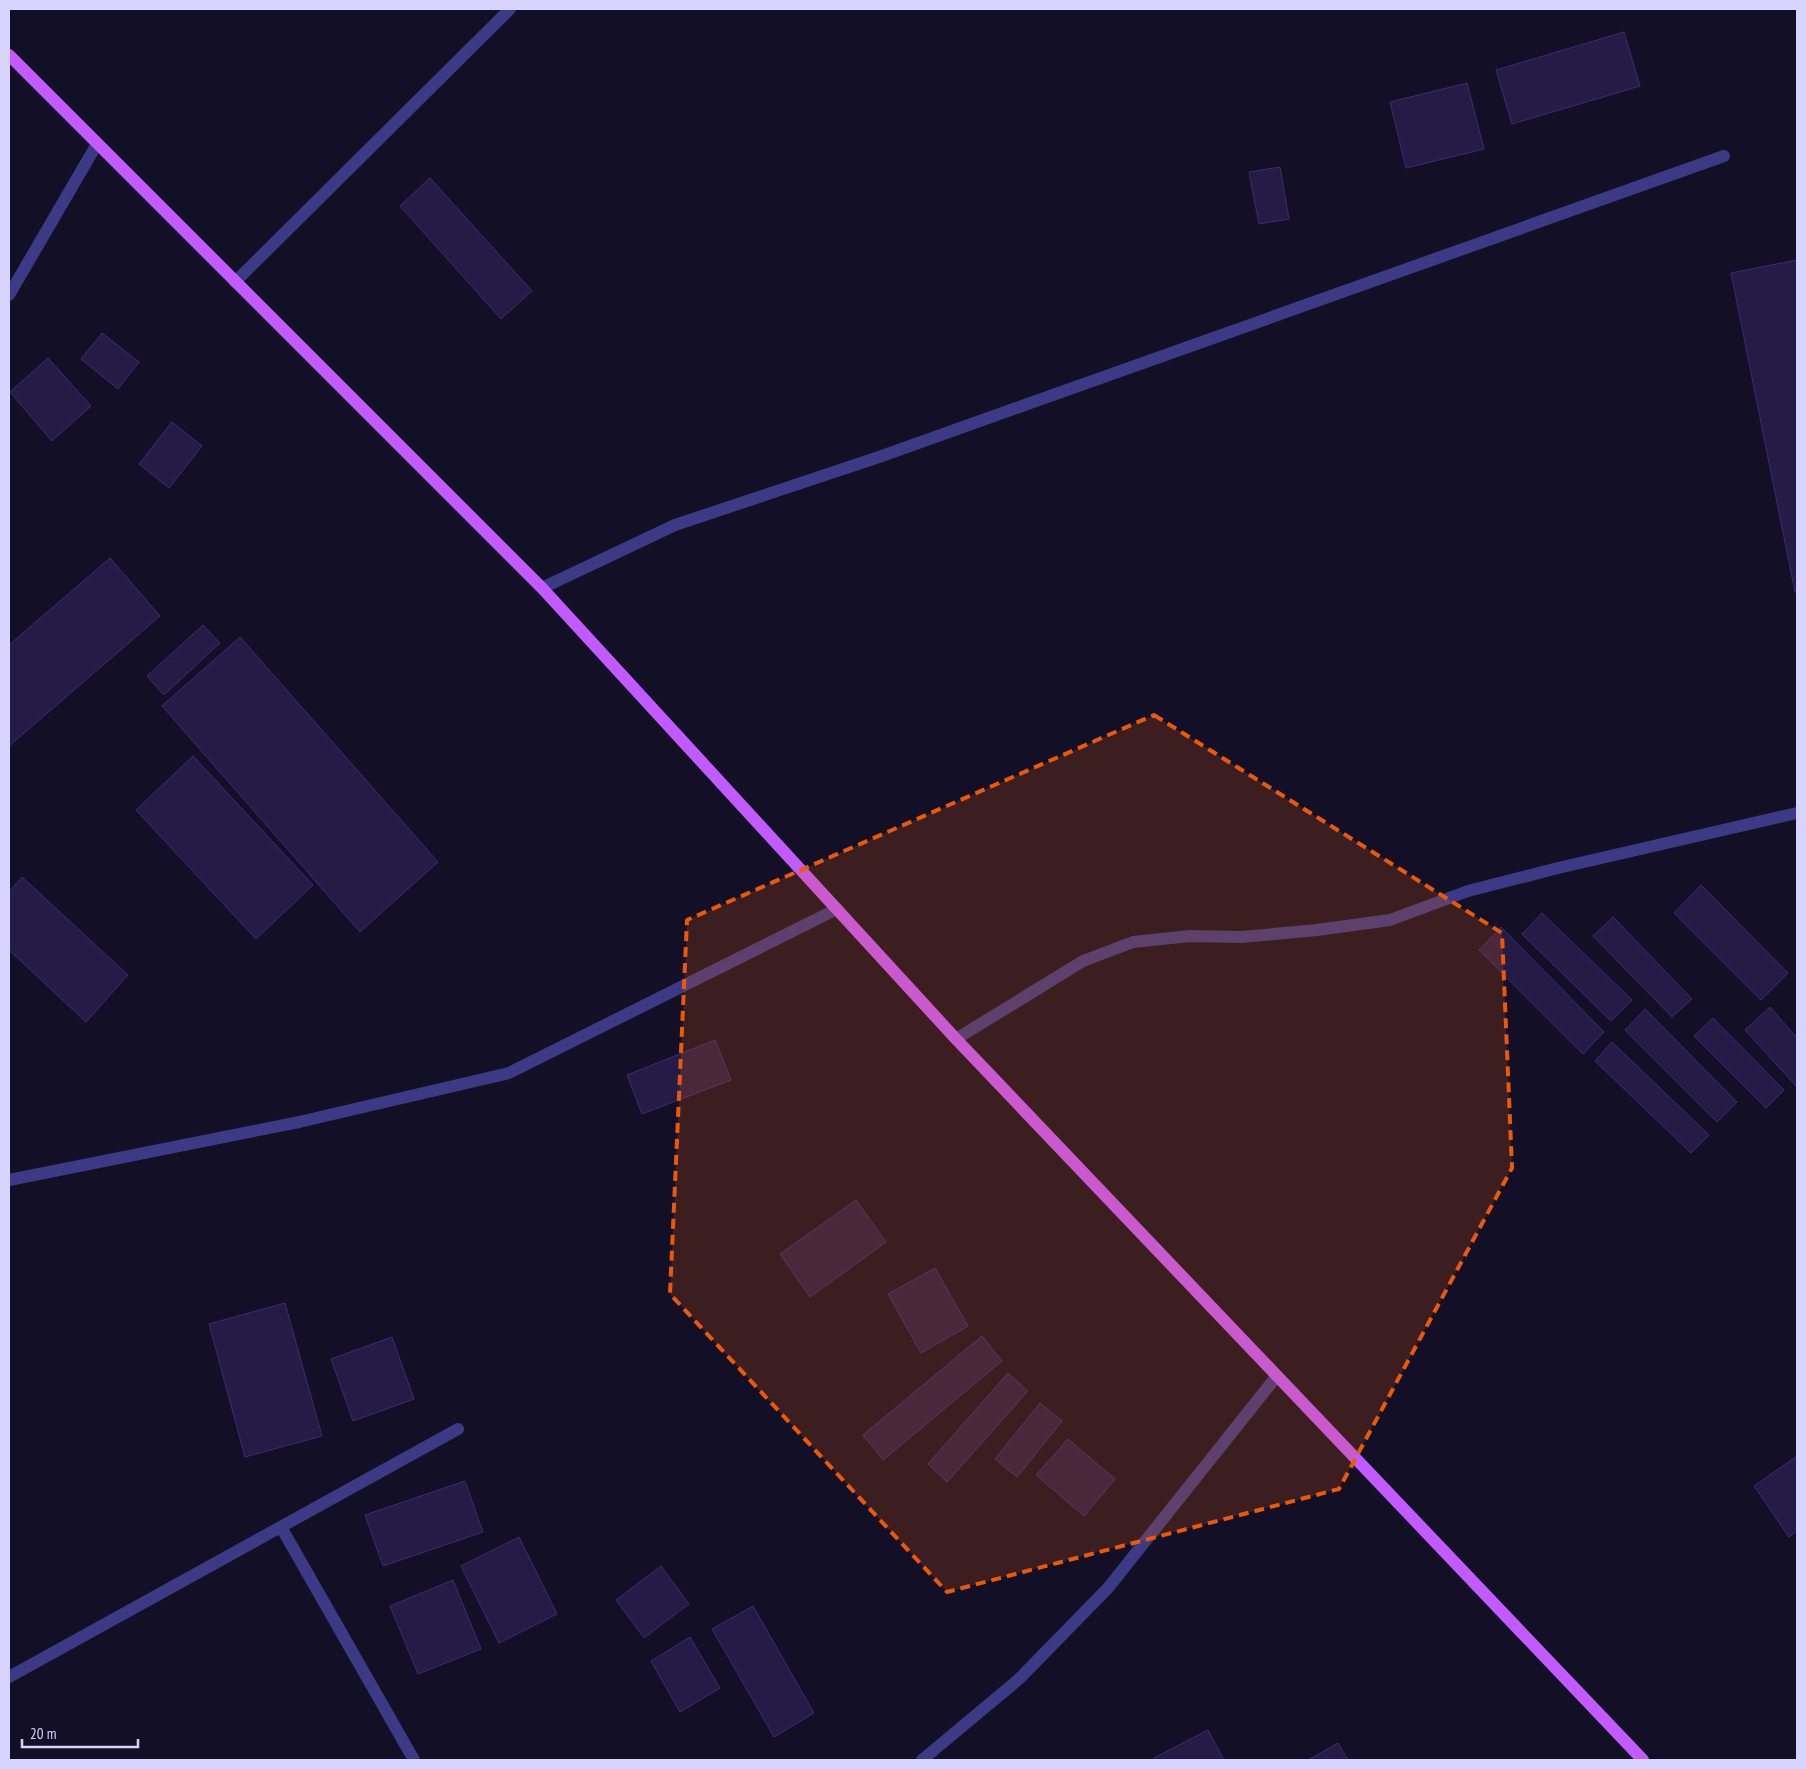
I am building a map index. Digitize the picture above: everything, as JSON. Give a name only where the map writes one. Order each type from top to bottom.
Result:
[{"type":"main road","points":[[9,55],[542,588],[956,1039],[1276,1377],[1644,1760]]},
{"type":"street","points":[[236,282],[510,9]]},
{"type":"street","points":[[9,295],[97,144]]},
{"type":"street","points":[[542,588],[675,525],[880,457],[1724,156]]},
{"type":"street","points":[[956,1039],[1083,961],[1133,942],[1190,936],[1242,937],[1317,930],[1390,920],[1468,891],[1558,868],[1797,813]]},
{"type":"street","points":[[9,1180],[299,1122],[509,1073],[837,909]]},
{"type":"street","points":[[922,1760],[1018,1679],[1108,1588],[1276,1377]]},
{"type":"street","points":[[9,1677],[458,1429]]},
{"type":"street","points":[[281,1527],[414,1760]]},
{"type":"highlighted area","points":[[1154,715],[1502,933],[1512,1168],[1339,1489],[947,1592],[670,1294],[687,920]]},
{"type":"building","points":[[1624,32],[1640,86],[1512,124],[1496,70]]},
{"type":"building","points":[[1467,83],[1484,149],[1406,168],[1390,102]]},
{"type":"building","points":[[1280,167],[1289,219],[1259,224],[1249,172]]},
{"type":"building","points":[[430,178],[532,291],[501,319],[400,206]]},
{"type":"building","points":[[1797,260],[1797,592],[1795,592],[1731,273]]},
{"type":"building","points":[[102,333],[139,362],[118,389],[81,359]]},
{"type":"building","points":[[48,358],[91,406],[52,441],[10,392]]},
{"type":"building","points":[[172,422],[202,446],[169,488],[139,464]]},
{"type":"building","points":[[110,558],[160,616],[9,746],[9,645]]},
{"type":"building","points":[[203,625],[220,643],[164,695],[147,676]]},
{"type":"building","points":[[240,637],[438,862],[360,932],[162,706]]},
{"type":"building","points":[[193,756],[313,885],[256,939],[136,810]]},
{"type":"building","points":[[22,877],[128,975],[86,1022],[9,950],[9,892]]},
{"type":"building","points":[[1701,885],[1788,973],[1761,1000],[1674,913]]},
{"type":"building","points":[[1542,913],[1632,1000],[1611,1021],[1522,934]]},
{"type":"building","points":[[1613,917],[1692,999],[1672,1017],[1593,936]]},
{"type":"building","points":[[1501,927],[1604,1032],[1583,1054],[1479,950]]},
{"type":"building","points":[[1770,1007],[1797,1038],[1797,1087],[1745,1030]]},
{"type":"building","points":[[1645,1009],[1737,1102],[1717,1122],[1625,1030]]},
{"type":"building","points":[[1713,1018],[1784,1090],[1766,1108],[1694,1036]]},
{"type":"building","points":[[715,1040],[731,1080],[642,1114],[627,1075]]},
{"type":"building","points":[[1612,1042],[1709,1135],[1691,1153],[1595,1061]]},
{"type":"building","points":[[856,1200],[886,1242],[810,1297],[780,1254]]},
{"type":"building","points":[[935,1268],[968,1326],[921,1353],[888,1294]]},
{"type":"building","points":[[285,1303],[322,1436],[245,1457],[209,1324]]},
{"type":"building","points":[[982,1336],[1002,1361],[883,1460],[863,1435]]},
{"type":"building","points":[[392,1337],[414,1399],[353,1421],[331,1359]]},
{"type":"building","points":[[1008,1373],[1028,1391],[947,1482],[928,1464]]},
{"type":"building","points":[[1040,1403],[1062,1421],[1017,1477],[995,1459]]},
{"type":"building","points":[[1068,1439],[1115,1479],[1084,1516],[1036,1475]]},
{"type":"building","points":[[1797,1456],[1797,1531],[1789,1537],[1754,1486]]},
{"type":"building","points":[[465,1481],[483,1532],[383,1566],[365,1515]]},
{"type":"building","points":[[519,1537],[557,1614],[499,1643],[461,1566]]},
{"type":"building","points":[[661,1566],[689,1604],[644,1638],[616,1600]]},
{"type":"building","points":[[453,1580],[481,1649],[418,1674],[390,1606]]},
{"type":"building","points":[[753,1606],[814,1713],[774,1737],[712,1629]]},
{"type":"building","points":[[690,1637],[720,1688],[680,1712],[651,1661]]},
{"type":"building","points":[[1208,1730],[1224,1760],[1155,1760],[1154,1758]]},
{"type":"building","points":[[1338,1743],[1348,1760],[1308,1760]]}]
